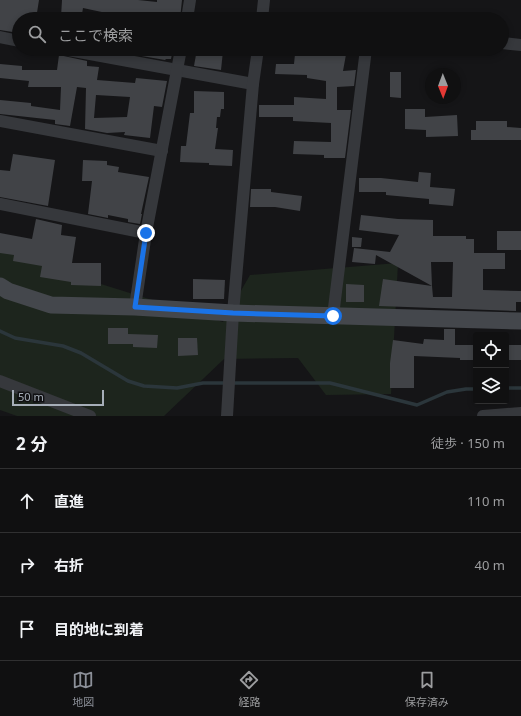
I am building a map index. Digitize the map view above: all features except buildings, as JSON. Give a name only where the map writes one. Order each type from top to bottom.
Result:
[{"type":"street","points":[[188,12],[190,0]]},
{"type":"street","points":[[263,12],[264,0]]},
{"type":"street","points":[[0,37],[12,40]]},
{"type":"street","points":[[509,44],[521,45]]},
{"type":"street","points":[[101,56],[253,84]]},
{"type":"street","points":[[135,307],[146,233],[180,56]]},
{"type":"street","points":[[227,416],[233,313],[253,84],[257,56]]},
{"type":"street","points":[[333,316],[365,56]]},
{"type":"street","points":[[0,121],[162,151]]},
{"type":"street","points":[[0,204],[146,233]]},
{"type":"street","points":[[0,286],[51,305],[135,307],[233,313],[521,320]]},
{"type":"street","points":[[0,381],[90,416]]},
{"type":"street","points":[[483,416],[521,414]]},
{"type":"shaded area","points":[[0,242],[27,261],[223,322],[250,275],[398,263],[391,394],[326,395],[298,358],[224,359],[164,416],[17,416],[0,410]]},
{"type":"waterway","points":[[0,331],[15,338],[63,346],[81,353],[128,381],[144,386],[177,388],[203,383],[330,383],[417,405],[447,392],[473,389]]},
{"type":"waterway","points":[[509,388],[521,388]]},
{"type":"route","points":[[146,233],[135,307],[233,313],[333,316]]}]
